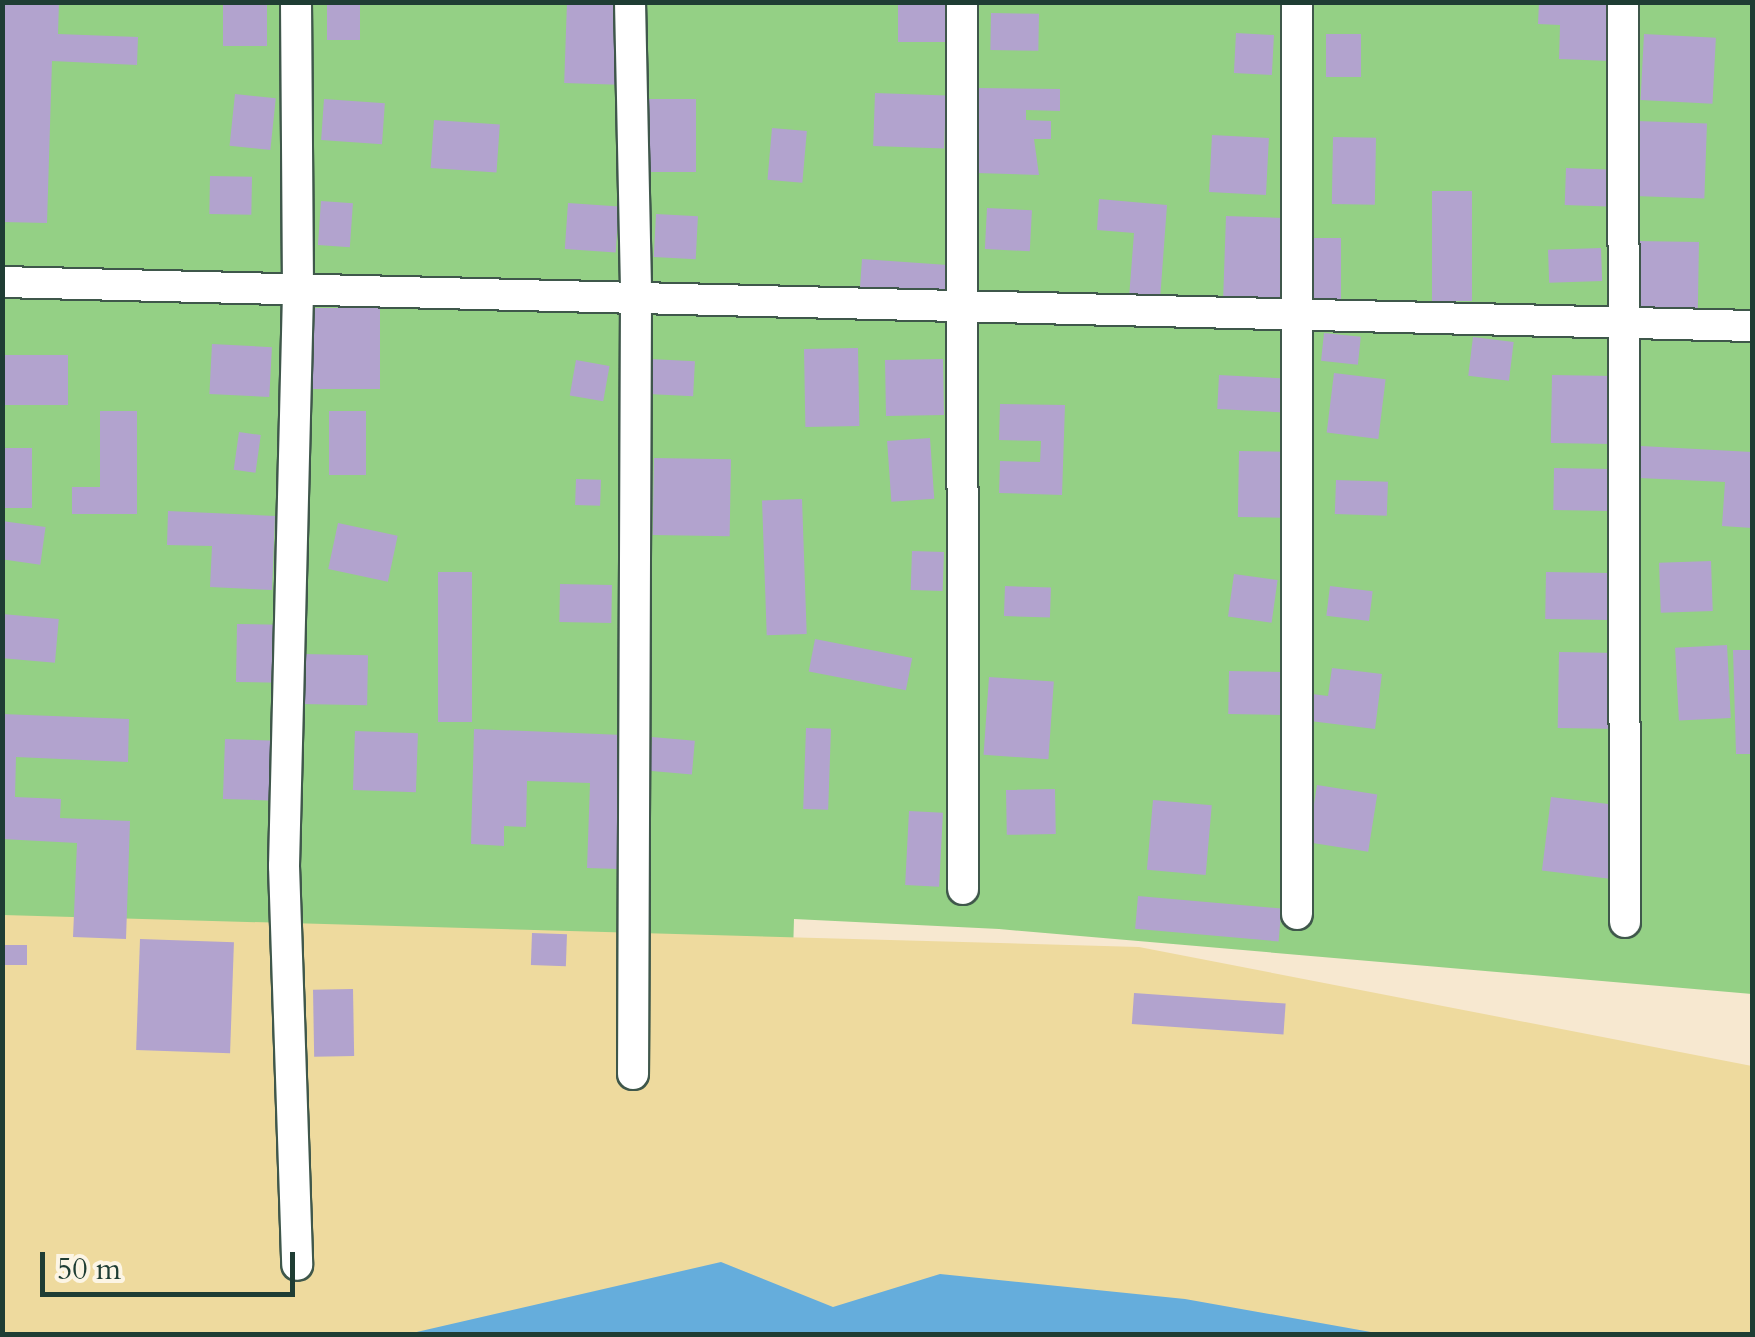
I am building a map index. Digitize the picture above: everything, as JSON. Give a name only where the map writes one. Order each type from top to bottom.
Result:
[{"type":"street","points":[[296,2],[298,293],[284,866],[297,1265]]},
{"type":"street","points":[[630,2],[636,299],[633,1074]]},
{"type":"street","points":[[962,2],[958,307],[963,889]]},
{"type":"street","points":[[1297,914],[1301,314],[1298,2]]},
{"type":"street","points":[[1623,2],[1625,922]]},
{"type":"street","points":[[2,282],[298,293],[1752,326]]},
{"type":"green space","points":[[2,3],[1752,3],[1752,994],[999,929],[794,919],[792,988],[3,1076]]},
{"type":"sand","points":[[3,915],[1139,947],[1752,1066],[1752,1334],[3,1334]]},
{"type":"water","points":[[721,1262],[833,1307],[940,1274],[1185,1299],[1382,1334],[408,1334]]},
{"type":"building","points":[[2,2],[59,2],[58,34],[138,37],[137,65],[52,61],[47,223],[2,222]]},
{"type":"building","points":[[223,2],[267,2],[267,46],[223,46]]},
{"type":"building","points":[[327,2],[360,2],[360,40],[327,40]]},
{"type":"building","points":[[567,2],[621,4],[618,85],[564,83]]},
{"type":"building","points":[[898,2],[952,2],[952,42],[898,42]]},
{"type":"building","points":[[1539,2],[1612,2],[1610,61],[1559,59],[1560,25],[1538,24]]},
{"type":"building","points":[[991,13],[1039,14],[1038,51],[990,50]]},
{"type":"building","points":[[1236,33],[1274,35],[1272,75],[1234,73]]},
{"type":"building","points":[[1326,34],[1361,34],[1361,77],[1326,77]]},
{"type":"building","points":[[1644,34],[1716,38],[1712,104],[1641,100]]},
{"type":"building","points":[[977,88],[1060,89],[1060,111],[1026,110],[1026,120],[1051,121],[1051,139],[1034,139],[1039,175],[976,173]]},
{"type":"building","points":[[875,93],[946,95],[944,148],[873,146]]},
{"type":"building","points":[[235,94],[276,98],[270,150],[230,146]]},
{"type":"building","points":[[324,99],[385,103],[382,144],[321,140]]},
{"type":"building","points":[[646,99],[696,99],[696,172],[646,172]]},
{"type":"building","points":[[434,120],[500,125],[496,172],[431,168]]},
{"type":"building","points":[[1637,121],[1707,123],[1704,198],[1634,196]]},
{"type":"building","points":[[772,128],[807,131],[802,183],[767,180]]},
{"type":"building","points":[[1212,135],[1269,138],[1266,195],[1209,192]]},
{"type":"building","points":[[1333,137],[1376,138],[1375,205],[1332,204]]},
{"type":"building","points":[[1566,168],[1615,170],[1614,207],[1565,205]]},
{"type":"building","points":[[210,176],[252,177],[251,215],[209,214]]},
{"type":"building","points":[[1432,191],[1472,191],[1472,301],[1432,301]]},
{"type":"building","points":[[1099,199],[1167,205],[1160,300],[1129,298],[1134,233],[1097,230]]},
{"type":"building","points":[[321,201],[353,203],[350,247],[318,245]]},
{"type":"building","points":[[568,203],[619,207],[616,252],[565,249]]},
{"type":"building","points":[[987,208],[1032,210],[1030,251],[985,249]]},
{"type":"building","points":[[656,214],[698,216],[696,259],[654,257]]},
{"type":"building","points":[[1226,216],[1290,218],[1287,303],[1223,301]]},
{"type":"building","points":[[1310,238],[1341,238],[1341,299],[1310,299]]},
{"type":"building","points":[[1636,241],[1699,242],[1698,312],[1635,311]]},
{"type":"building","points":[[1601,248],[1602,281],[1549,283],[1548,250]]},
{"type":"building","points":[[862,259],[955,265],[953,295],[860,289]]},
{"type":"building","points":[[306,308],[380,308],[380,389],[306,389]]},
{"type":"building","points":[[1324,333],[1361,337],[1358,365],[1321,361]]},
{"type":"building","points":[[1473,337],[1514,342],[1509,381],[1468,376]]},
{"type":"building","points":[[212,344],[272,347],[269,397],[209,394]]},
{"type":"building","points":[[858,348],[859,426],[805,427],[804,349]]},
{"type":"building","points":[[2,355],[68,355],[68,405],[2,405]]},
{"type":"building","points":[[650,359],[695,361],[693,396],[648,394]]},
{"type":"building","points":[[943,359],[944,415],[886,416],[885,360]]},
{"type":"building","points":[[576,360],[609,366],[603,401],[570,395]]},
{"type":"building","points":[[1334,373],[1386,379],[1378,439],[1327,433]]},
{"type":"building","points":[[1219,375],[1287,379],[1285,413],[1217,409]]},
{"type":"building","points":[[1552,375],[1613,376],[1612,444],[1551,443]]},
{"type":"building","points":[[1000,404],[1065,405],[1062,495],[999,493],[1000,461],[1040,462],[1041,441],[999,440]]},
{"type":"building","points":[[100,411],[137,411],[137,514],[72,514],[72,487],[100,487]]},
{"type":"building","points":[[329,411],[366,411],[366,475],[329,475]]},
{"type":"building","points":[[239,432],[261,435],[255,473],[234,470]]},
{"type":"building","points":[[930,438],[934,499],[891,502],[887,441]]},
{"type":"building","points":[[1641,446],[1752,452],[1752,528],[1722,526],[1725,482],[1639,478]]},
{"type":"building","points":[[2,448],[32,448],[32,508],[2,508]]},
{"type":"building","points":[[1239,451],[1283,452],[1282,518],[1238,517]]},
{"type":"building","points":[[654,458],[731,459],[730,536],[653,535]]},
{"type":"building","points":[[1554,468],[1611,469],[1610,511],[1553,510]]},
{"type":"building","points":[[576,479],[601,480],[600,506],[575,505]]},
{"type":"building","points":[[1336,480],[1388,482],[1387,516],[1335,514]]},
{"type":"building","points":[[802,499],[807,634],[767,635],[762,500]]},
{"type":"building","points":[[168,511],[275,516],[272,590],[210,587],[212,546],[167,545]]},
{"type":"building","points":[[2,521],[46,527],[40,565],[2,559]]},
{"type":"building","points":[[338,523],[398,536],[388,582],[328,569]]},
{"type":"building","points":[[912,551],[944,552],[943,591],[911,590]]},
{"type":"building","points":[[1711,561],[1713,611],[1661,613],[1659,563]]},
{"type":"building","points":[[438,572],[472,572],[472,722],[438,722]]},
{"type":"building","points":[[1546,572],[1610,573],[1609,620],[1545,619]]},
{"type":"building","points":[[1234,574],[1278,580],[1272,623],[1228,617]]},
{"type":"building","points":[[560,584],[612,585],[611,623],[559,622]]},
{"type":"building","points":[[1005,586],[1051,588],[1050,618],[1004,616]]},
{"type":"building","points":[[1330,586],[1373,591],[1369,621],[1326,616]]},
{"type":"building","points":[[2,614],[59,619],[55,663],[2,658]]},
{"type":"building","points":[[237,624],[280,625],[279,683],[236,682]]},
{"type":"building","points":[[815,639],[912,658],[906,690],[809,671]]},
{"type":"building","points":[[1727,645],[1731,718],[1679,721],[1675,648]]},
{"type":"building","points":[[1733,650],[1752,650],[1752,754],[1736,754]]},
{"type":"building","points":[[1559,652],[1619,653],[1618,729],[1558,728]]},
{"type":"building","points":[[302,654],[368,655],[367,705],[301,704]]},
{"type":"building","points":[[1332,668],[1382,674],[1375,729],[1310,721],[1312,694],[1328,696]]},
{"type":"building","points":[[1229,671],[1283,672],[1282,715],[1228,714]]},
{"type":"building","points":[[989,677],[1054,682],[1048,759],[984,755]]},
{"type":"building","points":[[2,714],[129,719],[128,762],[16,757],[15,797],[61,799],[60,818],[130,821],[126,939],[73,937],[77,843],[2,839]]},
{"type":"building","points":[[806,728],[831,729],[828,810],[803,809]]},
{"type":"building","points":[[474,729],[623,735],[619,869],[587,868],[590,783],[527,781],[526,827],[504,826],[504,846],[471,844]]},
{"type":"building","points":[[355,731],[418,733],[416,792],[353,790]]},
{"type":"building","points":[[652,737],[695,741],[692,775],[649,771]]},
{"type":"building","points":[[225,739],[277,741],[275,801],[223,799]]},
{"type":"building","points":[[1317,785],[1377,795],[1368,852],[1308,842]]},
{"type":"building","points":[[1055,789],[1056,834],[1007,835],[1006,790]]},
{"type":"building","points":[[1551,797],[1622,806],[1613,879],[1542,870]]},
{"type":"building","points":[[1153,800],[1212,805],[1206,875],[1147,870]]},
{"type":"building","points":[[909,811],[943,813],[939,887],[905,885]]},
{"type":"building","points":[[1138,896],[1281,909],[1279,941],[1135,929]]},
{"type":"building","points":[[532,933],[567,934],[566,966],[531,965]]},
{"type":"building","points":[[140,939],[234,942],[230,1053],[136,1050]]},
{"type":"building","points":[[2,945],[27,945],[27,965],[2,965]]},
{"type":"building","points":[[353,989],[354,1056],[314,1057],[313,990]]},
{"type":"building","points":[[1134,993],[1286,1004],[1283,1035],[1132,1024]]}]
